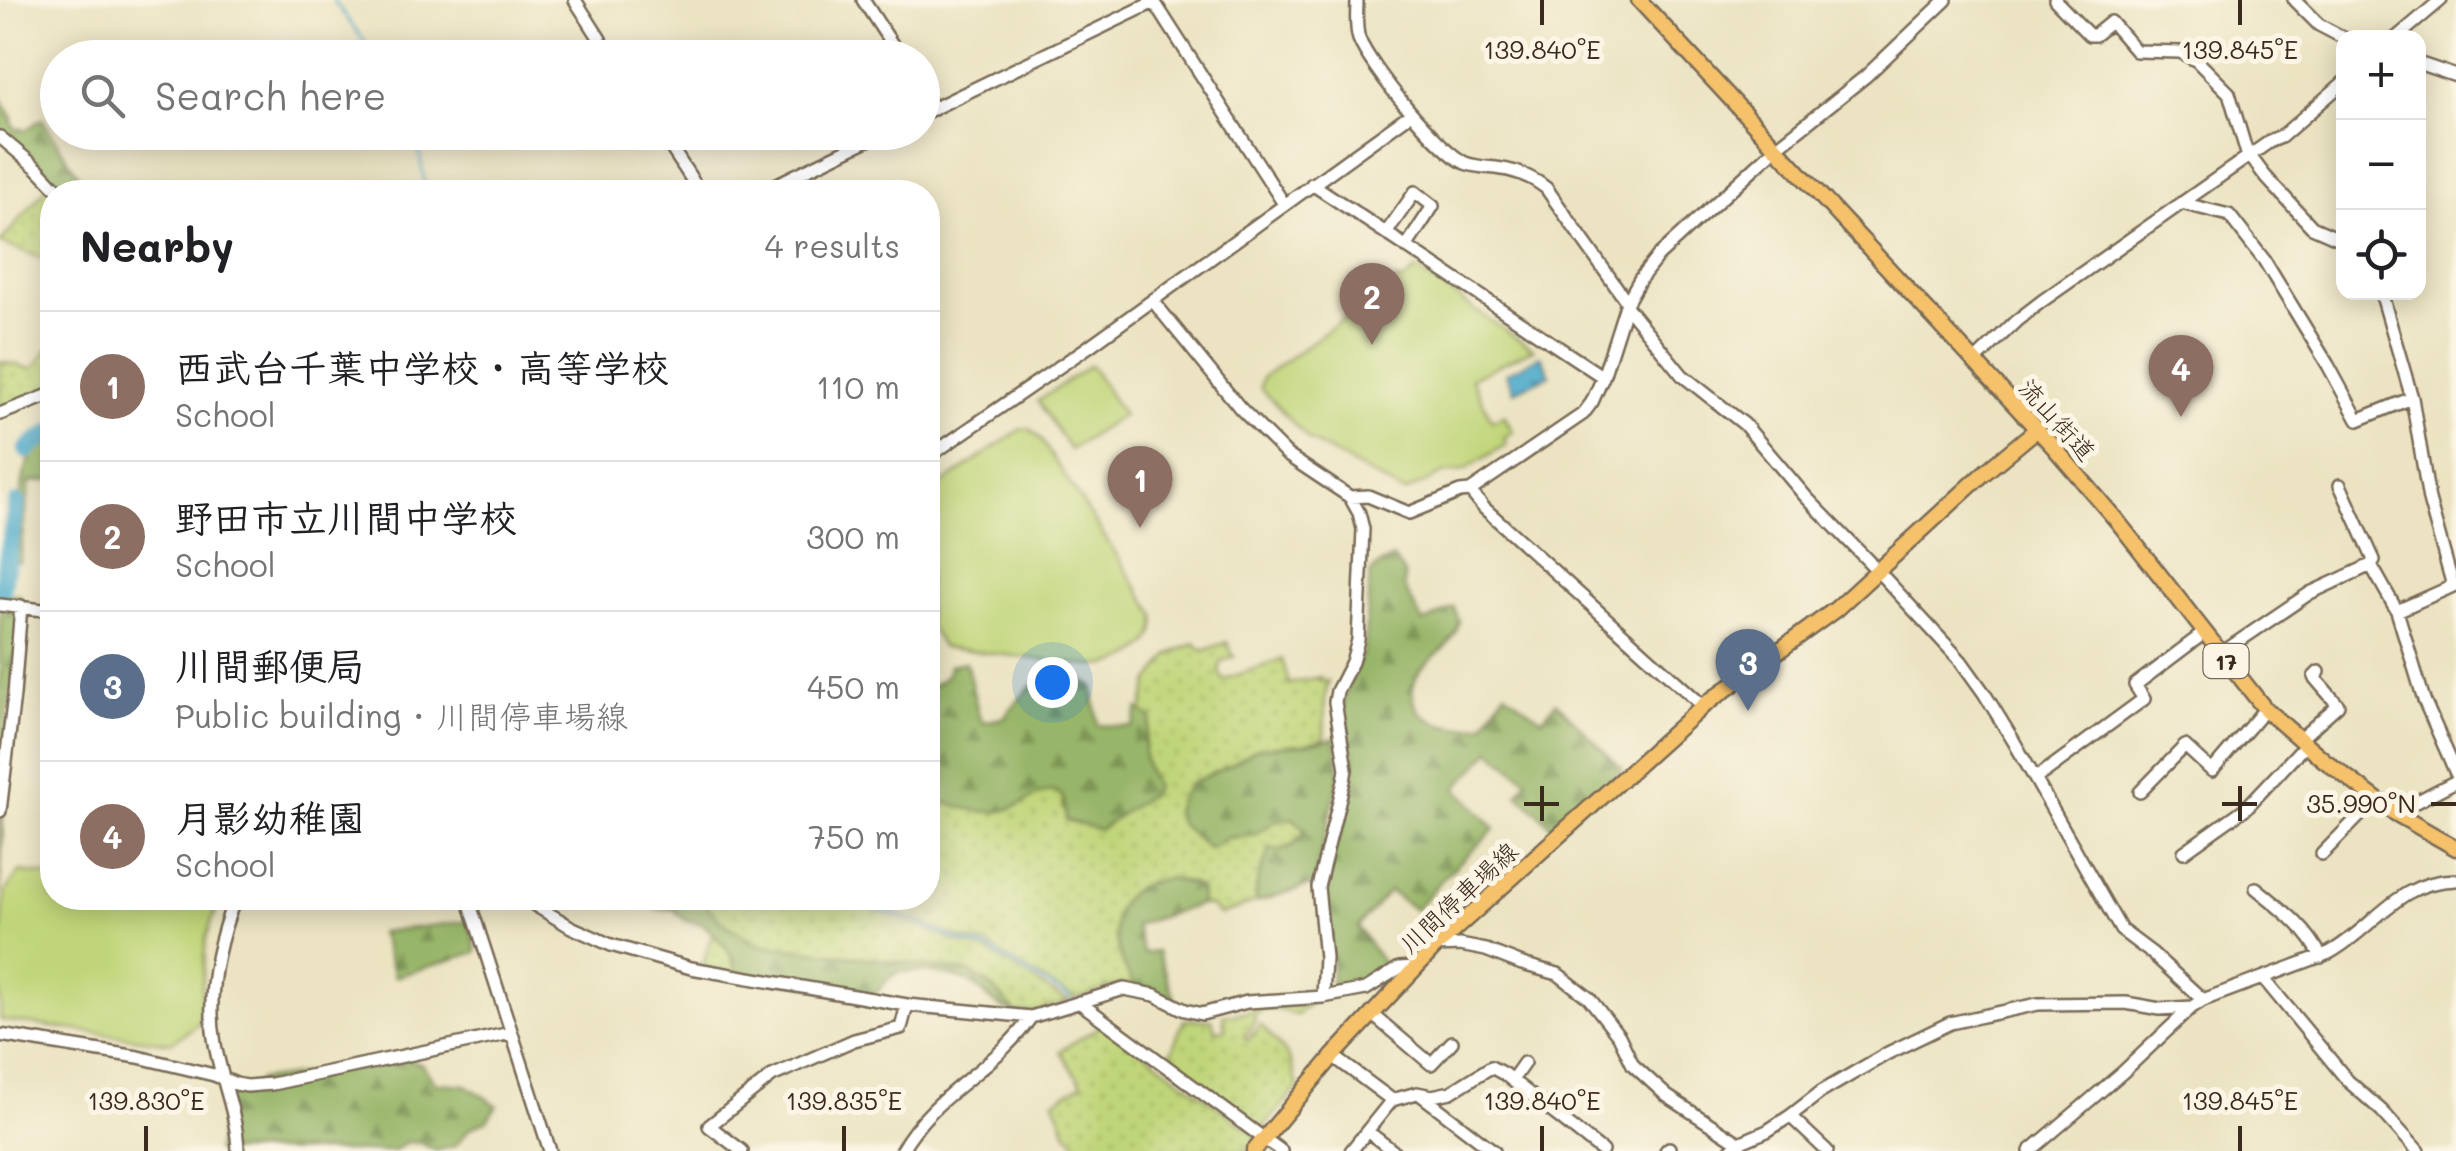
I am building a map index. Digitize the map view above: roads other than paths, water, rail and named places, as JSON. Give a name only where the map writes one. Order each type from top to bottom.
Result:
[{"type":"main road","name":"流山街道","points":[[1639,0],[2101,501],[2265,708],[2376,800],[2456,848]]},
{"type":"main road","name":"川間停車場線","points":[[1254,1151],[1414,966],[1704,706],[1836,609],[2037,429]]},
{"type":"street","points":[[575,0],[601,40]]},
{"type":"street","points":[[864,0],[890,40]]},
{"type":"street","points":[[1357,0],[1358,36],[1382,79],[1454,157],[1478,167],[1520,172],[1546,188],[1682,375],[1744,424],[1806,497],[1960,661],[2036,779],[2122,930],[2153,954],[2198,1004]]},
{"type":"street","points":[[1350,497],[1368,496],[1409,513],[1470,490],[1583,414],[1603,376],[1627,304],[1658,256],[1776,148],[1866,76],[1946,0]]},
{"type":"street","points":[[2055,0],[2089,35],[2095,35],[2111,22],[2136,50],[2180,52],[2198,61],[2229,93],[2249,157],[2312,226],[2336,237]]},
{"type":"street","points":[[2294,0],[2320,25],[2336,34]]},
{"type":"street","points":[[2405,30],[2441,0]]},
{"type":"street","points":[[940,105],[1153,1],[1284,204]]},
{"type":"street","points":[[2426,66],[2456,76]]},
{"type":"street","points":[[1974,362],[2029,310],[2281,136],[2336,89]]},
{"type":"street","points":[[940,449],[1405,118]]},
{"type":"street","points":[[0,138],[49,180]]},
{"type":"street","points":[[673,150],[692,180]]},
{"type":"street","points":[[786,180],[847,150]]},
{"type":"street","points":[[1312,184],[1603,376]]},
{"type":"street","points":[[1386,234],[1415,192],[1433,206],[1406,247]]},
{"type":"street","points":[[2181,203],[2230,216],[2264,260],[2358,420],[2412,398]]},
{"type":"street","points":[[2384,300],[2412,398],[2428,500],[2453,586],[2397,611]]},
{"type":"street","points":[[1152,301],[1240,408],[1287,456],[1350,497],[1363,529],[1358,640],[1335,702],[1344,752],[1344,781],[1318,887],[1325,958],[1323,997]]},
{"type":"street","points":[[0,414],[40,399]]},
{"type":"street","points":[[2220,654],[2310,593],[2374,560],[2340,485]]},
{"type":"street","points":[[1470,490],[1484,508],[1704,706]]},
{"type":"street","points":[[2370,565],[2397,611],[2424,700],[2456,777],[2395,813]]},
{"type":"street","points":[[0,811],[14,695],[11,605],[40,609]]},
{"type":"street","points":[[2036,779],[2144,698],[2136,686],[2204,633]]},
{"type":"street","points":[[2184,852],[2246,808],[2338,704],[2314,677],[2319,672]]},
{"type":"street","points":[[2140,792],[2186,746],[2212,771],[2265,708]]},
{"type":"street","points":[[2322,854],[2376,800]]},
{"type":"street","points":[[1436,946],[1486,950],[1558,974],[1599,1010],[1619,1036],[1633,1065],[1734,1147],[1767,1131],[1820,1092],[1950,1023],[2038,1004],[2126,1002],[2160,1009],[2198,1004],[2321,957],[2341,946],[2407,892],[2436,880],[2456,880]]},
{"type":"street","points":[[2256,888],[2292,918],[2321,957]]},
{"type":"street","points":[[231,910],[218,946],[213,1030],[234,1112],[238,1151]]},
{"type":"street","points":[[472,910],[550,1151]]},
{"type":"street","points":[[542,910],[571,927],[643,956],[691,968],[907,1005],[1031,1017],[1124,989],[1154,995],[1202,1014],[1247,1002],[1323,997],[1366,989],[1399,968],[1414,966]]},
{"type":"street","points":[[2264,979],[2348,1081],[2418,1151]]},
{"type":"street","points":[[1078,1002],[1281,1151]]},
{"type":"street","points":[[2030,1151],[2198,1004]]},
{"type":"street","points":[[742,1151],[709,1126],[772,1076],[854,1040],[901,1028],[907,1005]]},
{"type":"street","points":[[1372,1014],[1431,1064],[1452,1042]]},
{"type":"street","points":[[902,1151],[913,1130],[946,1096],[1018,1035],[1031,1017]]},
{"type":"street","points":[[0,1035],[138,1057],[247,1086],[510,1033]]},
{"type":"street","points":[[1334,1056],[1392,1100]]},
{"type":"street","points":[[1512,1080],[1524,1063]]},
{"type":"street","points":[[1350,1151],[1392,1100],[1417,1093],[1432,1096],[1451,1092],[1491,1067],[1602,1151]]},
{"type":"street","points":[[1417,1093],[1494,1151]]},
{"type":"street","points":[[1790,1116],[1827,1151]]},
{"type":"street","points":[[1367,1131],[1393,1151]]},
{"type":"water","points":[[1541,356],[1550,375],[1514,391],[1506,373]]},
{"type":"waterway","points":[[333,0],[363,40]]},
{"type":"waterway","points":[[419,150],[424,180]]},
{"type":"waterway","points":[[27,450],[40,440]]},
{"type":"waterway","points":[[2,591],[17,503]]},
{"type":"waterway","points":[[879,910],[988,949],[1071,998]]},
{"type":"place","name":"野田市立川間中学校","points":[[1372,345]]},
{"type":"place","name":"月影幼稚園","points":[[2181,417]]},
{"type":"place","name":"西武台千葉中学校・高等学校","points":[[1140,528]]},
{"type":"place","name":"川間郵便局","points":[[1748,711]]}]
